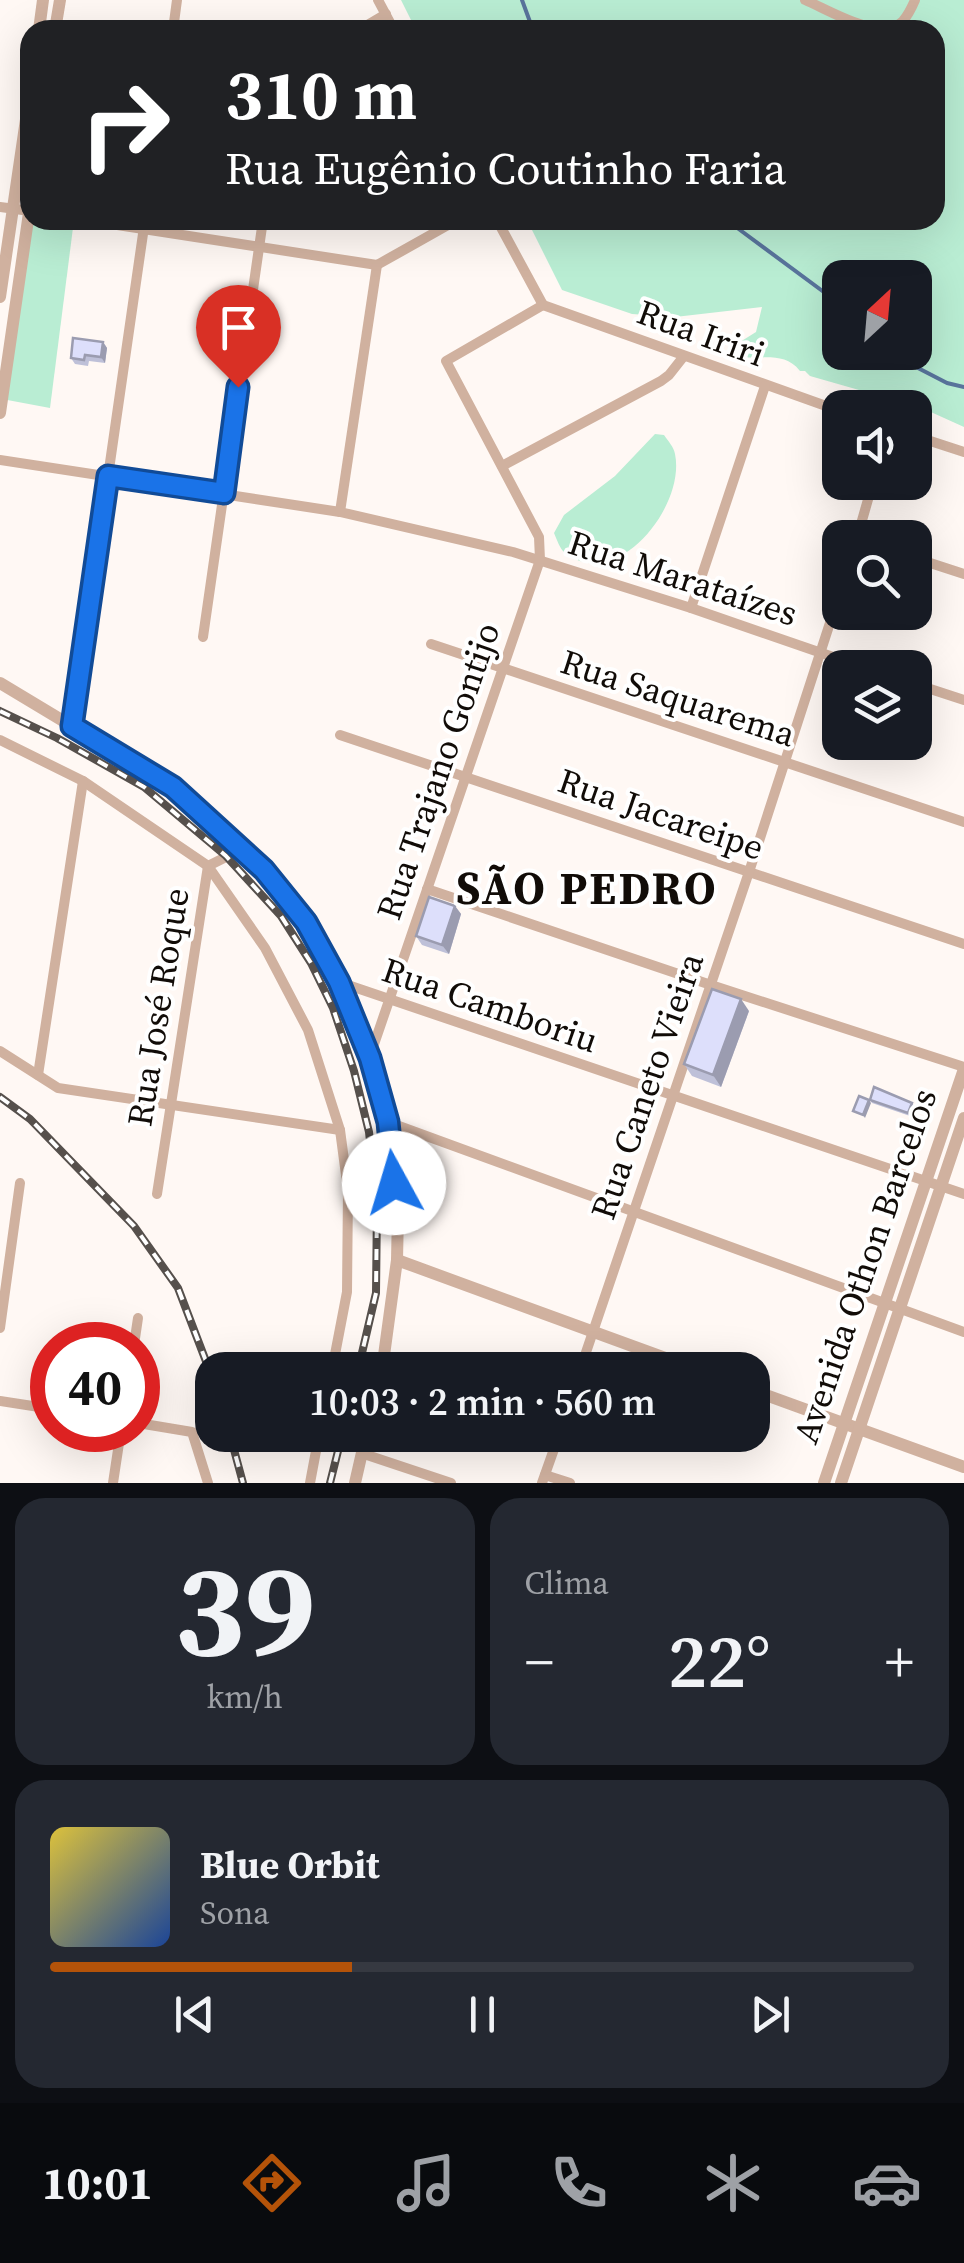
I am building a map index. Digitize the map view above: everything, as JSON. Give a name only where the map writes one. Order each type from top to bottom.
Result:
[{"type":"street","points":[[378,0],[389,20]]},
{"type":"street","points":[[805,0],[851,20]]},
{"type":"street","points":[[376,20],[386,14]]},
{"type":"street","points":[[0,297],[6,208],[20,140]]},
{"type":"street","points":[[0,414],[27,230]]},
{"type":"street","points":[[72,726],[144,230]]},
{"type":"street","points":[[176,230],[376,265],[439,230]]},
{"type":"street","points":[[202,637],[261,230]]},
{"type":"street","points":[[502,230],[543,305],[446,361],[539,537],[540,560]]},
{"type":"street","points":[[340,512],[376,265]]},
{"type":"street","name":"Rua Iriri","points":[[543,305],[822,405]]},
{"type":"street","points":[[502,466],[661,382],[684,356]]},
{"type":"street","points":[[691,608],[765,386]]},
{"type":"street","points":[[932,442],[964,452]]},
{"type":"street","name":"Rua Marataízes","points":[[0,460],[340,512],[540,560],[822,653]]},
{"type":"street","name":"Rua Trajano Gontijo","points":[[370,1058],[540,560]]},
{"type":"street","points":[[932,564],[964,574]]},
{"type":"street","name":"Rua Saquarema","points":[[431,644],[964,822]]},
{"type":"street","name":"Rua Caneto Vieira","points":[[586,1352],[822,653]]},
{"type":"street","points":[[0,683],[173,787],[264,870],[306,922],[339,982],[370,1058],[388,1122],[398,1213],[397,1260],[384,1352]]},
{"type":"street","points":[[932,690],[964,700]]},
{"type":"street","name":"Rua Jacareipe","points":[[340,735],[964,944]]},
{"type":"street","points":[[0,740],[83,780],[208,866],[265,948],[308,1030],[340,1130],[348,1190],[347,1292],[335,1352]]},
{"type":"street","points":[[38,1075],[83,780]]},
{"type":"street","name":"Rua José Roque","points":[[157,1194],[208,866],[242,849]]},
{"type":"street","points":[[427,889],[964,1068]]},
{"type":"street","name":"Rua Camboriu","points":[[339,982],[964,1194]]},
{"type":"street","points":[[0,1051],[58,1088],[340,1130]]},
{"type":"street","name":"Avenida Othon Barcelos","points":[[824,1483],[964,1068]]},
{"type":"street","name":"Avenida Othon Barcelos","points":[[841,1483],[964,1118]]},
{"type":"street","points":[[388,1122],[964,1332]]},
{"type":"street","points":[[0,1328],[20,1183]]},
{"type":"street","points":[[397,1260],[648,1352]]},
{"type":"street","points":[[137,1322],[138,1318]]},
{"type":"street","points":[[770,1396],[964,1467]]},
{"type":"street","points":[[0,1401],[30,1406]]},
{"type":"street","points":[[160,1427],[192,1432],[208,1483]]},
{"type":"street","points":[[113,1483],[118,1452]]},
{"type":"street","points":[[310,1483],[316,1452]]},
{"type":"street","points":[[553,1452],[544,1479],[570,1483]]},
{"type":"street","points":[[355,1483],[361,1454],[451,1483]]},
{"type":"green space","points":[[401,0],[964,0],[964,427],[932,413],[932,390],[859,390],[810,376],[783,359],[724,352],[756,332],[762,307],[675,317],[632,314],[562,290],[532,230],[945,230],[945,20],[411,20]]},
{"type":"green space","points":[[28,230],[73,230],[50,408],[2,399]]},
{"type":"green space","points":[[655,434],[664,435],[672,446],[676,475],[659,519],[626,553],[606,562],[585,562],[565,553],[554,533],[564,515],[615,476]]},
{"type":"building","points":[[73,338],[103,342],[101,357],[71,358]]},
{"type":"building","points":[[429,897],[455,906],[442,945],[416,936]]},
{"type":"building","points":[[712,989],[741,999],[713,1075],[684,1064]]},
{"type":"building","points":[[874,1087],[912,1103],[908,1113],[870,1100]]},
{"type":"building","points":[[859,1096],[869,1100],[863,1115],[853,1111]]},
{"type":"waterway","points":[[522,0],[529,20]]},
{"type":"waterway","points":[[740,230],[822,291]]},
{"type":"waterway","points":[[922,370],[964,387]]},
{"type":"railway","points":[[0,711],[144,787],[226,856],[281,916],[311,963],[333,1008],[369,1132],[377,1205],[376,1293],[362,1352]]},
{"type":"railway","points":[[0,1097],[30,1119],[134,1226],[178,1288],[202,1352]]},
{"type":"railway","points":[[235,1452],[243,1483]]},
{"type":"railway","points":[[330,1483],[338,1452]]},
{"type":"district","name":"SÃO PEDRO","points":[[587,888]]},
{"type":"route","points":[[238,387],[224,493],[108,476],[72,726],[173,787],[264,870],[306,922],[339,982],[370,1058],[388,1122],[394,1183]]}]
